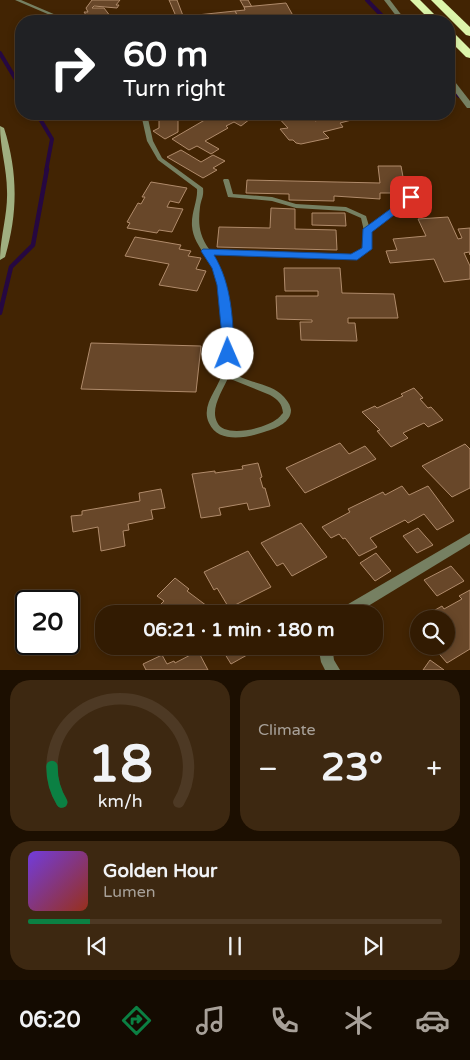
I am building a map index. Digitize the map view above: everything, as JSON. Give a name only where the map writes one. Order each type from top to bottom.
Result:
[{"type":"highway","points":[[415,0],[430,15]]},
{"type":"highway","points":[[436,0],[451,15]]},
{"type":"highway","points":[[449,0],[470,23]]},
{"type":"highway","points":[[455,18],[470,33]]},
{"type":"highway","points":[[455,40],[470,55]]},
{"type":"street","points":[[387,0],[399,15]]},
{"type":"street","points":[[455,87],[470,106]]},
{"type":"street","points":[[0,128],[9,158],[13,191],[10,223],[0,257]]},
{"type":"street","points":[[358,605],[470,538]]},
{"type":"street","points":[[327,655],[328,662],[333,670]]},
{"type":"lane","points":[[17,0],[53,15]]},
{"type":"lane","points":[[145,120],[150,141],[160,159],[200,188],[201,195],[197,205],[195,226],[199,240],[217,268],[224,292],[228,336],[227,371],[211,407],[210,414],[215,426],[222,432],[248,434],[282,422],[286,417],[287,410],[279,397],[232,377],[227,371]]},
{"type":"lane","points":[[207,251],[353,257],[367,249],[367,231],[364,217],[346,209],[296,206],[272,199],[230,196],[226,180]]},
{"type":"lane","points":[[367,231],[411,197]]},
{"type":"building","points":[[92,0],[120,0],[116,5],[119,5],[117,8],[94,6],[92,8],[104,8],[109,15],[86,15],[84,12],[88,12],[86,8]]},
{"type":"building","points":[[169,0],[177,0],[183,15],[175,15]]},
{"type":"building","points":[[240,0],[248,0],[252,7],[244,7]]},
{"type":"building","points":[[286,3],[293,15],[237,15],[235,11],[245,10],[244,7]]},
{"type":"building","points":[[235,11],[237,15],[197,15]]},
{"type":"building","points":[[159,120],[178,120],[178,132],[165,139],[153,131],[159,128]]},
{"type":"building","points":[[205,120],[249,120],[241,126],[234,122],[226,126],[228,128],[205,141],[219,149],[211,154],[197,146],[189,150],[172,139]]},
{"type":"building","points":[[281,120],[352,120],[340,123],[343,127],[323,132],[329,138],[301,144],[289,140],[280,129],[288,128]]},
{"type":"building","points":[[181,150],[201,162],[213,155],[225,161],[213,168],[217,170],[203,178],[167,157]]},
{"type":"building","points":[[378,166],[401,166],[406,193],[380,193],[380,199],[334,196],[334,201],[289,200],[289,194],[246,193],[247,180],[380,183]]},
{"type":"building","points":[[151,182],[187,188],[179,203],[170,201],[167,207],[183,209],[172,232],[159,230],[157,233],[127,228],[130,223],[127,222],[138,203],[141,204],[145,197],[142,197]]},
{"type":"building","points":[[271,208],[295,209],[295,229],[336,230],[337,250],[217,247],[219,227],[270,228]]},
{"type":"building","points":[[312,213],[345,213],[346,226],[312,225]]},
{"type":"building","points":[[448,217],[458,239],[462,238],[458,229],[470,228],[470,255],[469,252],[464,253],[470,266],[470,279],[444,282],[434,259],[390,263],[386,251],[397,250],[393,239],[426,236],[418,219]]},
{"type":"building","points":[[135,237],[181,245],[179,249],[191,251],[188,256],[201,258],[196,269],[206,271],[197,291],[159,285],[169,264],[125,256]]},
{"type":"building","points":[[284,268],[340,268],[342,293],[394,294],[398,318],[348,318],[348,323],[355,323],[357,341],[301,340],[300,322],[312,322],[312,320],[277,319],[276,296],[318,296],[318,291],[285,291]]},
{"type":"building","points":[[91,343],[201,346],[196,392],[81,389]]},
{"type":"building","points":[[414,388],[423,398],[420,399],[428,408],[431,407],[443,420],[428,427],[424,423],[403,433],[408,438],[391,447],[377,431],[380,430],[362,412],[375,406],[377,408],[403,396],[401,394]]},
{"type":"building","points":[[340,443],[349,454],[365,446],[376,459],[305,493],[286,468]]},
{"type":"building","points":[[465,444],[470,449],[470,488],[452,497],[422,466]]},
{"type":"building","points":[[258,463],[262,477],[260,478],[270,506],[249,510],[247,503],[219,508],[221,515],[201,518],[192,474],[243,469],[242,466]]},
{"type":"building","points":[[402,486],[409,495],[428,486],[454,521],[437,530],[424,514],[408,523],[405,520],[370,538],[377,547],[359,556],[345,538],[343,539],[339,534],[331,538],[322,527],[350,512],[348,509],[383,492],[385,495]]},
{"type":"building","points":[[161,489],[165,508],[151,510],[153,519],[128,524],[129,530],[123,531],[125,546],[101,551],[98,527],[73,532],[71,516],[82,515],[82,511],[140,501],[139,493]]},
{"type":"building","points":[[301,523],[327,557],[292,576],[283,563],[277,566],[261,543]]},
{"type":"building","points":[[418,528],[433,545],[417,553],[403,536]]},
{"type":"building","points":[[248,551],[271,587],[235,605],[227,605],[217,588],[214,590],[204,572]]},
{"type":"building","points":[[376,553],[391,571],[375,581],[360,563]]},
{"type":"building","points":[[451,566],[464,581],[437,596],[424,580]]},
{"type":"building","points":[[175,578],[189,589],[187,591],[206,605],[160,605],[164,601],[157,596]]},
{"type":"building","points":[[470,590],[470,649],[447,663],[440,655],[455,655],[455,610],[435,610],[442,606],[444,609],[462,599],[459,596]]},
{"type":"building","points":[[162,655],[167,664],[174,661],[175,663],[190,655],[200,655],[208,670],[146,670],[143,664]]},
{"type":"building","points":[[226,655],[247,655],[231,664]]},
{"type":"building","points":[[430,660],[444,670],[423,670]]},
{"type":"waterway","points":[[367,0],[381,15]]},
{"type":"waterway","points":[[0,53],[15,78]]},
{"type":"waterway","points":[[455,92],[459,96]]},
{"type":"waterway","points":[[41,120],[52,139],[46,171]]},
{"type":"waterway","points":[[0,313],[11,267],[33,245],[47,169]]},
{"type":"route","points":[[228,354],[225,299],[217,268],[207,251],[353,257],[367,249],[367,231],[411,197]]}]
